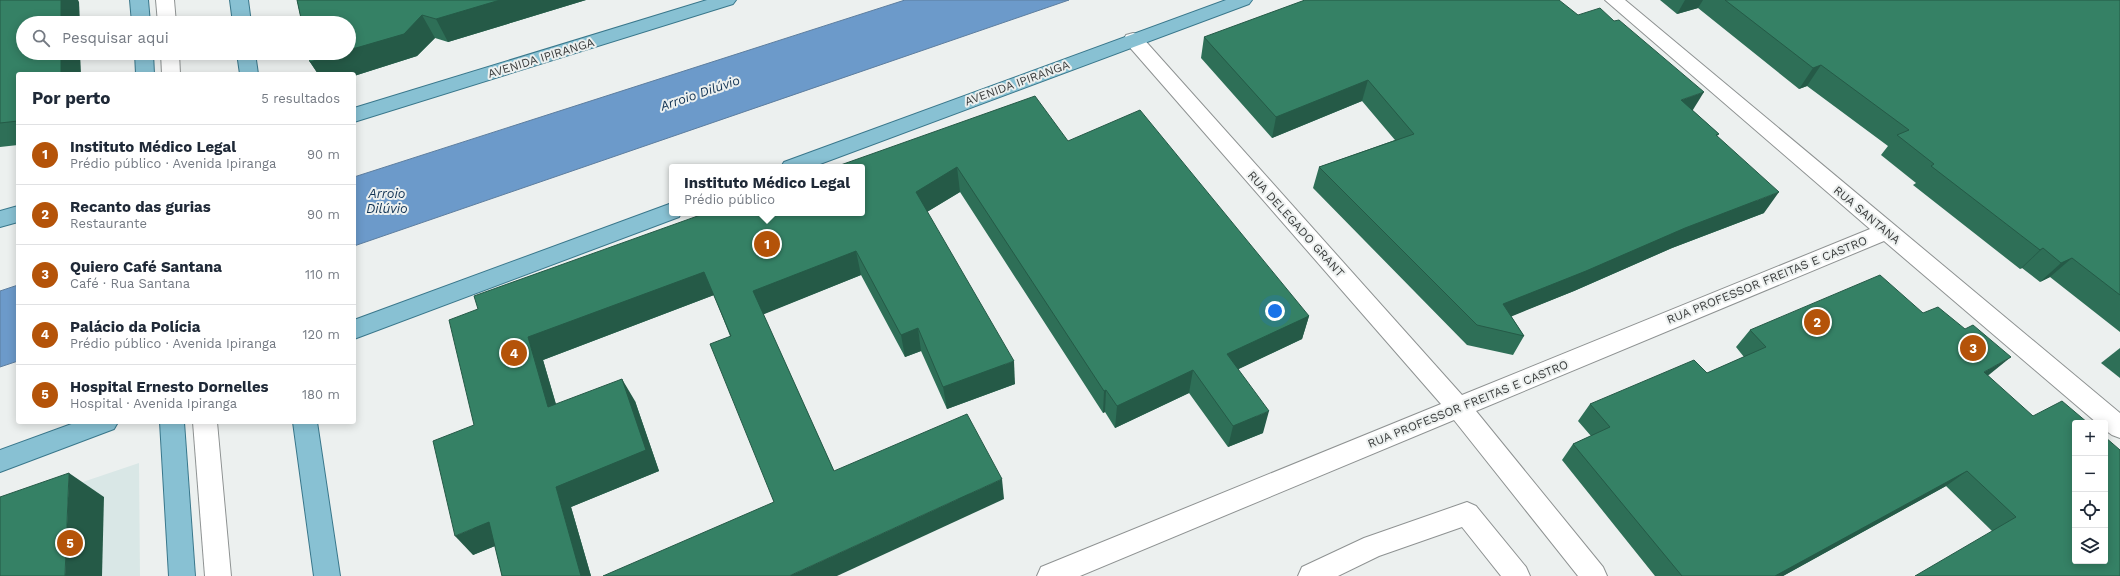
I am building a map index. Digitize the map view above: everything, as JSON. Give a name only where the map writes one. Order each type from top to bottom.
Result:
[{"type":"main road","points":[[139,0],[140,16]]},
{"type":"main road","points":[[239,0],[241,16]]},
{"type":"main road","name":"AVENIDA IPIRANGA","points":[[356,114],[727,0]]},
{"type":"main road","name":"AVENIDA IPIRANGA","points":[[799,164],[1133,39],[1243,0]]},
{"type":"main road","points":[[145,60],[146,72]]},
{"type":"main road","points":[[247,60],[249,72]]},
{"type":"main road","points":[[356,329],[669,213]]},
{"type":"main road","points":[[0,219],[16,215]]},
{"type":"main road","points":[[0,461],[101,424]]},
{"type":"main road","points":[[172,424],[182,576]]},
{"type":"main road","points":[[305,424],[327,576]]},
{"type":"street","points":[[165,0],[166,16]]},
{"type":"street","name":"RUA SANTANA","points":[[1614,0],[2120,428]]},
{"type":"street","name":"RUA DELEGADO GRANT","points":[[1133,39],[1459,408],[1594,576]]},
{"type":"street","points":[[170,60],[171,72]]},
{"type":"street","name":"RUA PROFESSOR FREITAS E CASTRO","points":[[1050,576],[1886,231]]},
{"type":"street","points":[[205,424],[218,576]]},
{"type":"street","points":[[1311,576],[1373,546],[1467,514],[1517,576]]},
{"type":"shaded area","points":[[139,463],[140,576],[0,576],[0,510]]},
{"type":"water","name":"Arroio Dilúvio","points":[[905,0],[1069,0],[356,245],[356,176]]},
{"type":"water","points":[[16,286],[16,362],[0,367],[0,291]]},
{"type":"building","points":[[0,0],[61,0],[61,16],[16,16],[16,60],[61,60],[61,72],[16,72],[16,121],[0,123]]},
{"type":"building","points":[[297,0],[500,0],[436,19],[422,15],[404,34],[356,48],[356,16],[300,16]]},
{"type":"building","points":[[1305,0],[1559,0],[1578,15],[1600,8],[1614,21],[1619,20],[1704,92],[1681,100],[1719,134],[1716,135],[1779,192],[1685,228],[1586,271],[1503,304],[1524,336],[1477,325],[1319,167],[1414,134],[1368,80],[1276,117],[1204,37]]},
{"type":"building","points":[[1725,0],[2120,0],[2120,295],[2072,258],[2061,263],[2043,248],[2040,250],[1931,166],[1934,164],[1897,135],[1909,130],[1821,65],[1813,68]]},
{"type":"building","points":[[1035,96],[1068,141],[1140,110],[1309,316],[1227,354],[1269,411],[1233,426],[1193,370],[1117,406],[1106,390],[1104,391],[957,167],[916,192],[1014,361],[943,387],[918,328],[901,335],[856,251],[753,291],[834,471],[967,414],[1002,479],[789,576],[603,576],[774,502],[710,344],[731,336],[704,272],[528,337],[548,407],[622,379],[646,450],[556,487],[581,576],[502,576],[489,522],[455,536],[433,441],[474,425],[449,320],[478,309],[474,296],[698,216],[865,216],[865,164],[843,164]]},
{"type":"building","points":[[1880,275],[1923,313],[1938,307],[1965,329],[1973,325],[2011,357],[1984,372],[2033,416],[2062,401],[2084,420],[2072,420],[2072,564],[2108,564],[2108,440],[2120,450],[2120,576],[1915,576],[2016,517],[1967,471],[1775,576],[1682,576],[1573,444],[1610,427],[1590,404],[1694,360],[1707,373],[1766,347],[1750,330]]},
{"type":"building","points":[[69,473],[65,576],[0,576],[0,497]]},
{"type":"place","name":"Instituto Médico Legal","points":[[767,244]]},
{"type":"place","name":"Recanto das gurias","points":[[1817,322]]},
{"type":"place","name":"Quiero Café Santana","points":[[1973,348]]},
{"type":"place","name":"Palácio da Polícia","points":[[514,353]]},
{"type":"place","name":"Hospital Ernesto Dornelles","points":[[70,543]]}]
